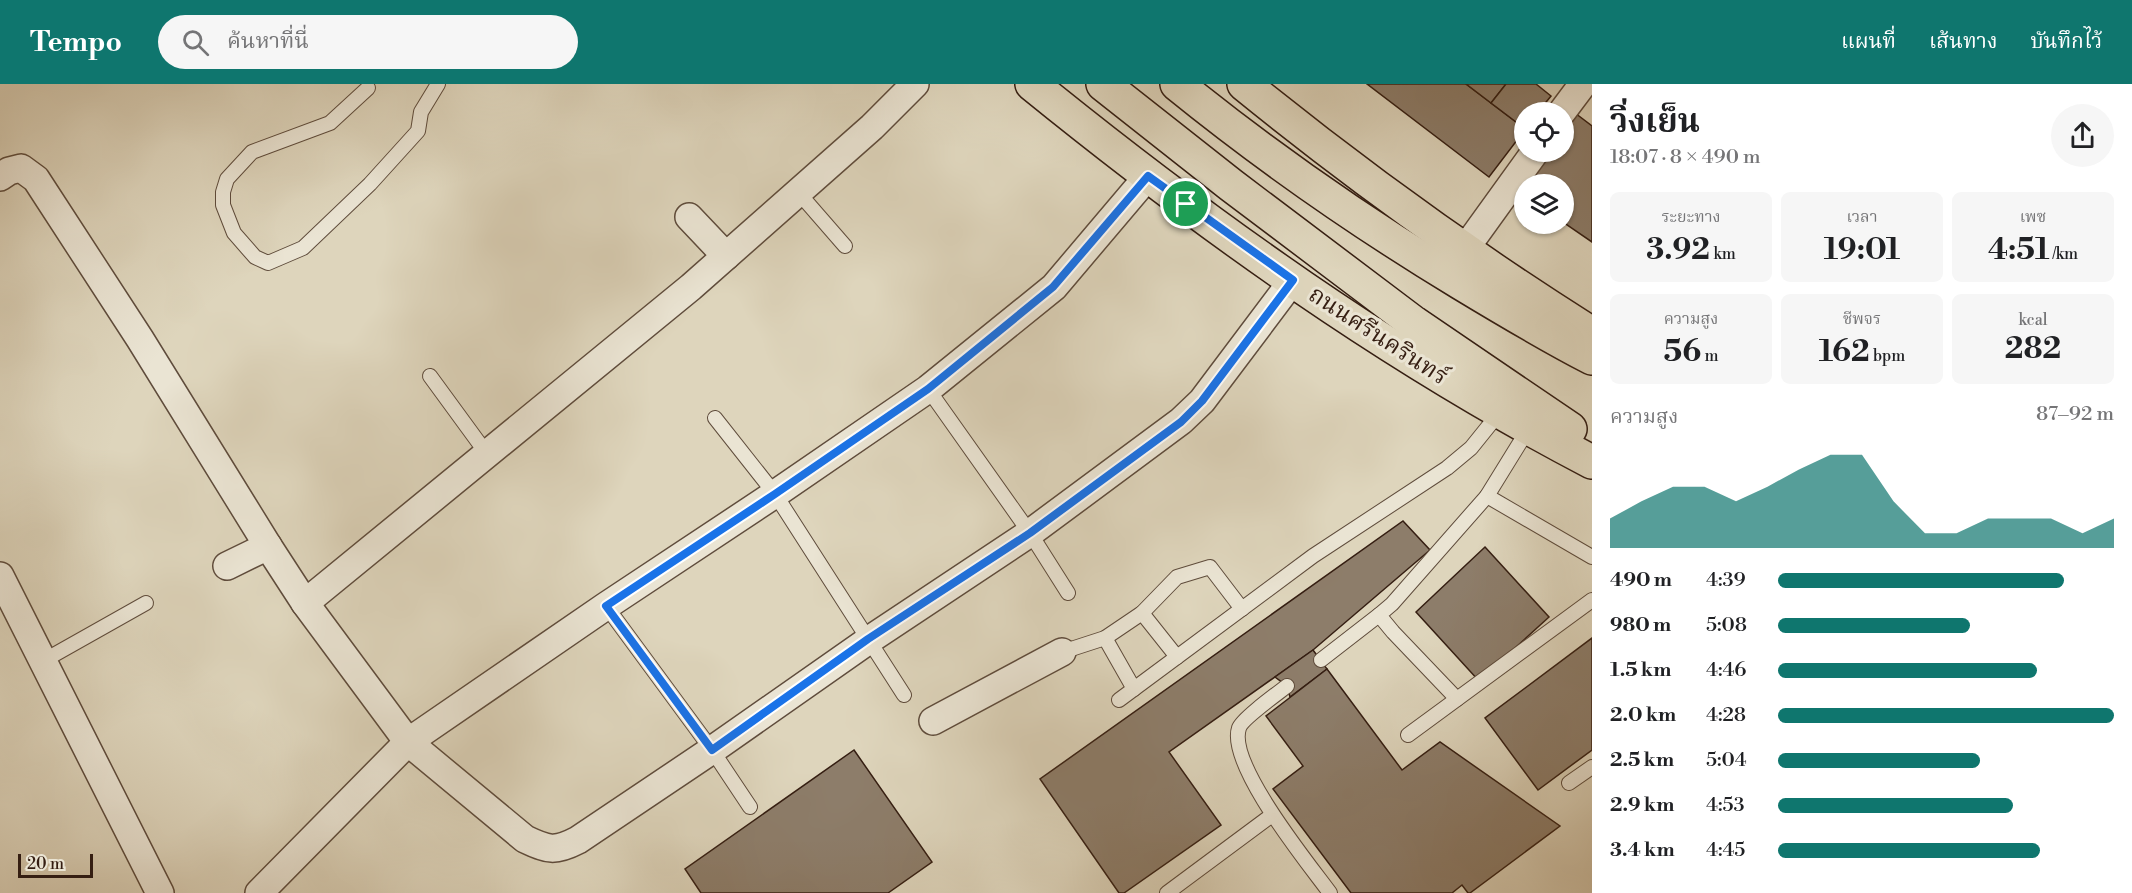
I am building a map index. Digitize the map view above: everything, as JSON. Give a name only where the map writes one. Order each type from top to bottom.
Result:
[{"type":"main road","name":"ถนนศรีนครินทร์","points":[[1032,84],[1148,176],[1293,280],[1449,383],[1592,462]]},
{"type":"main road","name":"ถนนศรีนครินทร์","points":[[1103,84],[1231,185],[1414,323],[1592,443]]},
{"type":"main road","points":[[1177,84],[1265,153],[1355,216],[1512,314],[1592,358]]},
{"type":"main road","points":[[1249,85],[1391,198],[1592,334]]},
{"type":"street","points":[[305,603],[726,256],[872,127],[915,84]]},
{"type":"street","points":[[1465,249],[1527,162]]},
{"type":"street","points":[[0,177],[9,171],[21,168],[36,179],[140,339],[305,603],[408,742],[525,839],[544,848],[561,849],[578,840],[712,750],[868,639],[1030,533],[1181,422],[1202,401],[1293,280]]},
{"type":"street","points":[[259,893],[408,742],[928,389],[1053,287],[1148,176]]},
{"type":"street","points":[[689,217],[726,256]]},
{"type":"street","points":[[227,566],[268,546]]},
{"type":"street","points":[[0,576],[160,893]]},
{"type":"street","points":[[933,721],[1062,652]]},
{"type":"lane","points":[[368,88],[330,123],[252,152],[227,179],[223,192],[223,205],[234,233],[255,257],[268,263],[303,248],[370,184],[418,132],[421,112],[438,84]]},
{"type":"lane","points":[[798,192],[845,246]]},
{"type":"lane","points":[[430,376],[488,454]]},
{"type":"lane","points":[[928,389],[1030,533],[1068,593]]},
{"type":"lane","points":[[1119,700],[1313,556],[1447,468],[1471,448],[1500,412]]},
{"type":"lane","points":[[715,418],[775,494],[904,694]]},
{"type":"lane","points":[[1321,660],[1392,604],[1487,496],[1529,428]]},
{"type":"lane","points":[[1487,496],[1592,557]]},
{"type":"lane","points":[[1062,652],[1105,638],[1142,613],[1177,577],[1210,567],[1242,609]]},
{"type":"lane","points":[[1408,735],[1592,600]]},
{"type":"lane","points":[[43,661],[146,603]]},
{"type":"lane","points":[[606,606],[712,750],[750,807]]},
{"type":"lane","points":[[1142,613],[1177,657]]},
{"type":"lane","points":[[1379,615],[1457,699]]},
{"type":"lane","points":[[1105,638],[1134,689]]},
{"type":"lane","points":[[1287,686],[1240,725],[1237,737],[1241,756],[1272,815],[1330,893]]},
{"type":"lane","points":[[1569,783],[1592,767]]},
{"type":"lane","points":[[1167,893],[1272,815]]},
{"type":"building","points":[[1367,84],[1466,84],[1514,120],[1514,144],[1489,177]]},
{"type":"building","points":[[1466,84],[1506,84],[1491,103]]},
{"type":"building","points":[[1506,84],[1536,84],[1551,96],[1546,102],[1514,102],[1514,120],[1491,103]]},
{"type":"building","points":[[1574,114],[1592,126],[1592,242],[1574,230],[1574,174],[1530,174],[1539,162],[1574,162]]},
{"type":"building","points":[[1403,521],[1430,550],[1313,650],[1169,752],[1221,825],[1124,893],[1119,893],[1040,779]]},
{"type":"building","points":[[1485,547],[1549,617],[1479,681],[1416,612]]},
{"type":"building","points":[[1592,638],[1592,750],[1538,790],[1485,718]]},
{"type":"building","points":[[1313,650],[1327,669],[1290,697],[1287,686],[1275,677]]},
{"type":"building","points":[[1327,669],[1402,770],[1440,742],[1560,826],[1470,893],[1462,885],[1452,893],[1351,893],[1273,789],[1303,766],[1266,716]]},
{"type":"building","points":[[854,750],[932,862],[888,893],[701,893],[685,869]]},
{"type":"route","points":[[1148,176],[1186,204],[1293,280],[1202,401],[1181,422],[1030,533],[868,639],[712,750],[606,606],[928,389],[1053,287],[1148,176]]}]
